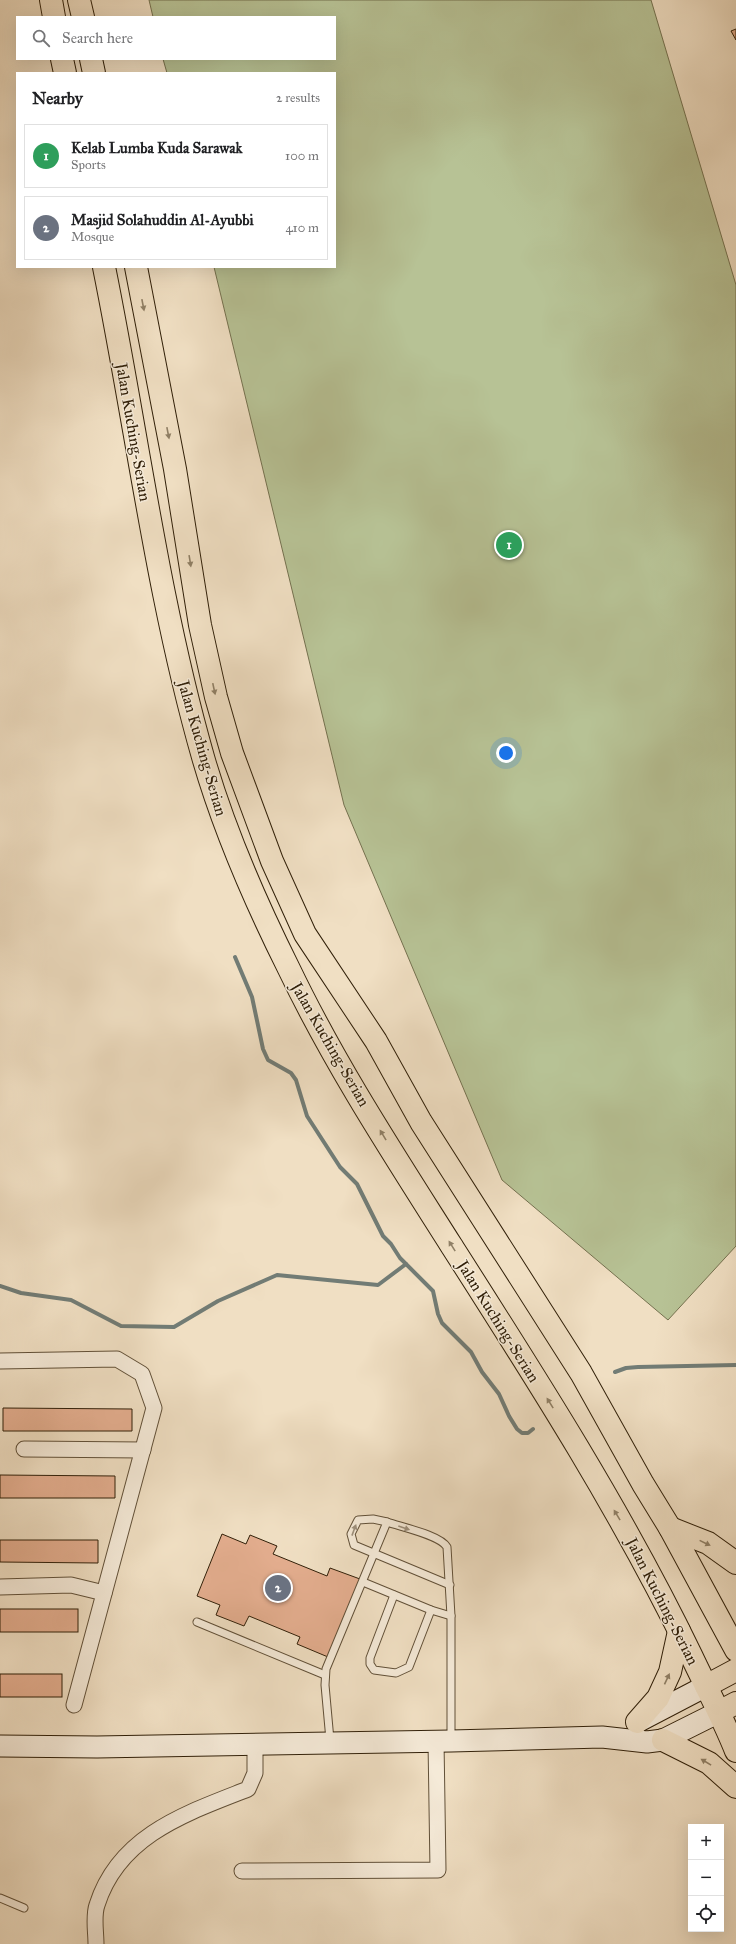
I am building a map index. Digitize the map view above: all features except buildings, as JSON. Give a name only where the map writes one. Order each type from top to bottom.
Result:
[{"type":"highway","points":[[51,0],[54,16]]},
{"type":"highway","points":[[79,0],[82,16]]},
{"type":"highway","points":[[62,60],[65,72]]},
{"type":"highway","points":[[91,60],[94,72]]},
{"type":"highway","name":"Jalan Kuching-Serian","points":[[104,268],[144,492],[165,601],[185,691],[204,760],[226,826],[254,893],[289,971],[327,1041],[418,1192],[559,1417],[638,1550],[680,1631],[706,1686],[728,1708],[736,1751]]},
{"type":"highway","name":"Jalan Kuching-Serian","points":[[136,268],[175,469],[200,625],[216,696],[232,753],[272,861],[305,934],[376,1041],[421,1122],[581,1373],[643,1484],[670,1528],[736,1650]]},
{"type":"highway","points":[[670,1528],[708,1544],[736,1563]]},
{"type":"highway","points":[[637,1722],[658,1698],[670,1672],[680,1631]]},
{"type":"highway","points":[[706,1686],[736,1670]]},
{"type":"highway","points":[[663,1740],[708,1763],[736,1787]]},
{"type":"street","points":[[0,1361],[117,1359],[142,1374],[154,1408],[74,1705]]},
{"type":"street","points":[[24,1449],[143,1450]]},
{"type":"street","points":[[0,1587],[71,1585],[104,1593]]},
{"type":"street","points":[[602,1737],[637,1722],[706,1686]]},
{"type":"street","points":[[0,1746],[97,1747],[602,1737],[647,1742],[663,1740],[728,1708]]},
{"type":"street","points":[[242,1871],[438,1870],[444,1741]]},
{"type":"street","points":[[96,1944],[96,1906],[109,1875],[136,1844],[187,1813],[248,1789],[255,1773],[255,1744]]},
{"type":"lane","points":[[444,1741],[451,1616],[450,1585],[448,1551],[446,1544],[432,1537],[387,1522],[373,1519],[358,1520],[351,1534],[354,1545],[374,1555],[450,1585]]},
{"type":"lane","points":[[330,1743],[325,1675],[387,1522]]},
{"type":"lane","points":[[363,1582],[431,1610],[451,1616]]},
{"type":"lane","points":[[394,1595],[370,1658],[370,1664],[374,1670],[396,1673],[409,1667],[431,1610]]},
{"type":"lane","points":[[197,1622],[325,1675]]},
{"type":"lane","points":[[0,1898],[24,1908]]},
{"type":"green space","points":[[149,0],[651,0],[736,285],[736,1246],[668,1320],[502,1180],[344,805],[214,268],[336,268],[336,72],[167,72],[163,60],[336,60],[336,16],[153,16]]},
{"type":"waterway","points":[[235,957],[252,997],[263,1049],[268,1060],[291,1073],[296,1080],[307,1116],[340,1167],[357,1184],[383,1236],[391,1244],[400,1258],[433,1291],[438,1314],[442,1323],[471,1352],[482,1372],[499,1394],[517,1429],[522,1433],[528,1433],[533,1429]]},
{"type":"waterway","points":[[0,1286],[21,1293],[71,1300],[121,1326],[174,1327],[218,1301],[277,1275],[378,1285],[406,1264]]},
{"type":"waterway","points":[[615,1372],[626,1368],[638,1367],[736,1365]]},
{"type":"place","name":"Kelab Lumba Kuda Sarawak","points":[[509,545]]},
{"type":"place","name":"Masjid Solahuddin Al-Ayubbi","points":[[278,1588]]}]
